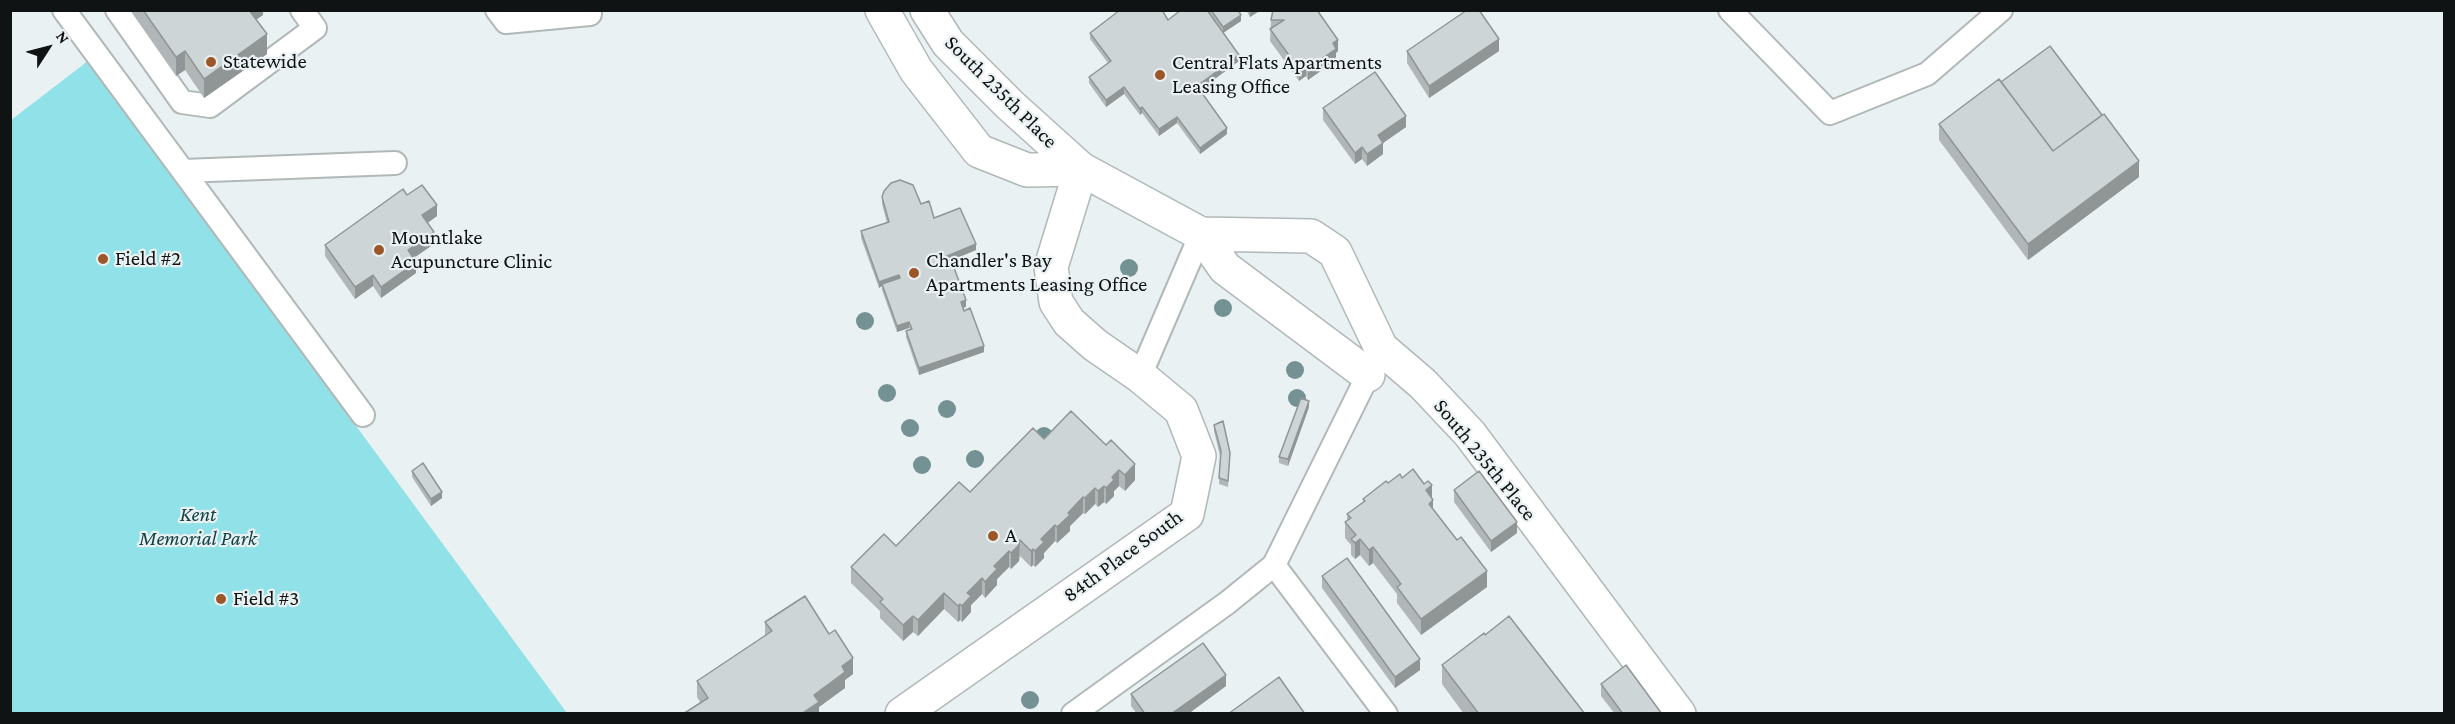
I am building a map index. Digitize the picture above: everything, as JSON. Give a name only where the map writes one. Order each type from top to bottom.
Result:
[{"type":"street","name":"South 235th Place","points":[[882,10],[916,70],[979,151],[1027,170],[1080,169]]},
{"type":"street","name":"South 235th Place","points":[[927,10],[948,43],[1010,105],[1080,169],[1201,234],[1311,236],[1335,252],[1375,361],[1423,384],[1470,434],[1679,714]]},
{"type":"street","name":"84th Place South","points":[[902,714],[1187,514],[1200,456],[1181,410],[1140,376],[1095,345],[1069,322],[1056,302],[1051,267],[1080,169]]},
{"type":"street","points":[[1201,234],[1225,268],[1375,361]]},
{"type":"lane","points":[[64,10],[363,415]]},
{"type":"lane","points":[[117,10],[183,102],[210,106],[315,28],[302,10]]},
{"type":"lane","points":[[497,10],[506,22],[590,14]]},
{"type":"lane","points":[[1730,10],[1830,113],[1927,74],[2001,10]]},
{"type":"lane","points":[[183,171],[395,163]]},
{"type":"lane","points":[[1140,376],[1201,234]]},
{"type":"lane","points":[[1073,714],[1227,603],[1274,565],[1375,361]]},
{"type":"lane","points":[[1274,565],[1386,714]]},
{"type":"green space","name":"Kent Memorial Park","points":[[88,61],[567,713],[11,713],[11,120]]},
{"type":"building","name":"Statewide","points":[[143,10],[249,10],[267,34],[204,79],[185,51],[176,57]]},
{"type":"building","name":"Central Flats Apartments Leasing Office","points":[[1120,10],[1162,10],[1168,20],[1181,10],[1207,10],[1239,55],[1197,86],[1227,128],[1200,148],[1177,117],[1159,129],[1124,87],[1106,100],[1089,77],[1111,61],[1090,33]]},
{"type":"building","points":[[1211,10],[1238,10],[1241,15],[1223,27]]},
{"type":"building","points":[[1273,10],[1317,10],[1338,40],[1333,43],[1336,49],[1308,68],[1306,64],[1299,69],[1270,29],[1284,20],[1271,20]]},
{"type":"building","points":[[1467,10],[1479,10],[1499,39],[1429,86],[1407,51]]},
{"type":"building","points":[[2050,46],[2102,115],[2053,151],[2001,82]]},
{"type":"building","points":[[1375,72],[1406,116],[1378,135],[1383,143],[1367,154],[1362,147],[1355,153],[1323,108]]},
{"type":"building","points":[[1999,79],[2053,151],[2104,114],[2139,161],[2028,244],[1939,124]]},
{"type":"building","name":"Chandler's Bay Apartments Leasing Office","points":[[900,180],[913,185],[921,204],[929,201],[934,218],[960,208],[976,244],[945,257],[950,257],[966,300],[961,302],[964,311],[970,308],[984,346],[919,368],[906,331],[912,329],[909,322],[897,326],[882,284],[900,278],[899,275],[879,282],[861,231],[889,222],[882,197],[891,183]]},
{"type":"building","name":"Mountlake Acupuncture Clinic","points":[[422,185],[437,205],[422,215],[434,232],[408,250],[416,262],[381,287],[373,275],[355,287],[325,245],[403,189],[407,195]]},
{"type":"building","points":[[1301,398],[1309,401],[1288,459],[1279,457]]},
{"type":"building","name":"A","points":[[1071,411],[1106,445],[1111,440],[1135,464],[1125,475],[1119,470],[1112,477],[1114,480],[1106,488],[1104,486],[1098,491],[1095,488],[1085,498],[1083,497],[1068,513],[1070,515],[1057,527],[1055,525],[1041,539],[1044,542],[1035,551],[1033,549],[1031,551],[1020,540],[1019,545],[1011,553],[1009,551],[994,566],[997,569],[985,582],[982,578],[967,593],[971,596],[962,606],[960,604],[958,606],[944,593],[918,620],[913,616],[903,625],[880,602],[883,599],[851,567],[884,534],[896,546],[959,482],[970,492],[1033,428],[1044,439]]},
{"type":"building","points":[[1223,421],[1230,453],[1228,481],[1219,478],[1221,451],[1214,425]]},
{"type":"building","points":[[423,463],[442,492],[431,499],[412,471]]},
{"type":"building","points":[[1413,469],[1424,484],[1428,481],[1432,485],[1426,490],[1433,500],[1429,504],[1457,540],[1461,537],[1487,571],[1421,619],[1397,587],[1401,584],[1373,547],[1369,550],[1360,539],[1355,543],[1351,539],[1356,535],[1345,522],[1351,518],[1347,514],[1386,481],[1388,483],[1400,474],[1402,478]]},
{"type":"building","points":[[1479,471],[1517,522],[1491,541],[1454,490]]},
{"type":"building","points":[[1347,558],[1420,659],[1395,677],[1322,576]]},
{"type":"building","points":[[805,596],[829,634],[835,630],[853,658],[842,666],[845,672],[814,695],[819,702],[801,714],[683,714],[708,698],[697,681],[772,631],[765,622]]},
{"type":"building","points":[[1509,616],[1585,714],[1479,714],[1442,665]]},
{"type":"building","points":[[1203,643],[1226,675],[1171,714],[1145,714],[1131,694]]},
{"type":"building","points":[[1626,665],[1662,714],[1623,714],[1601,684]]},
{"type":"building","points":[[1279,677],[1305,714],[1228,714]]},
{"type":"place","name":"Statewide","points":[[211,62]]},
{"type":"place","name":"Central Flats Apartments Leasing Office","points":[[1160,75]]},
{"type":"place","name":"Mountlake Acupuncture Clinic","points":[[379,250]]},
{"type":"place","name":"Field #2","points":[[103,259]]},
{"type":"place","name":"Chandler's Bay Apartments Leasing Office","points":[[914,273]]},
{"type":"place","name":"A","points":[[993,536]]},
{"type":"place","name":"Field #3","points":[[221,599]]}]
